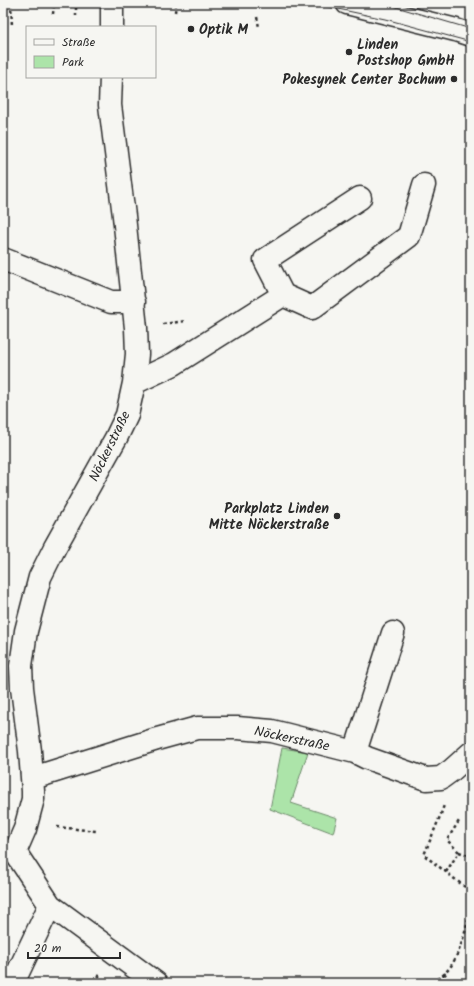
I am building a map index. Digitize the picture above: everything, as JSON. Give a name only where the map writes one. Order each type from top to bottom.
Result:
[{"type":"street","points":[[112,3],[112,26]]},
{"type":"street","points":[[347,3],[471,35]]},
{"type":"street","name":"Nöckerstraße","points":[[50,905],[9,853],[25,829],[34,791],[22,688],[21,666],[26,631],[40,577],[55,546],[116,438],[127,415],[134,382],[137,354],[136,328],[110,105],[111,78]]},
{"type":"street","points":[[360,198],[265,260],[282,295],[312,308],[409,236],[424,185]]},
{"type":"street","points":[[3,259],[111,302],[134,302]]},
{"type":"street","points":[[134,382],[174,364],[282,295]]},
{"type":"street","points":[[355,752],[394,633]]},
{"type":"street","name":"Nöckerstraße","points":[[33,778],[157,739],[198,728],[237,728],[272,731],[355,752],[367,758],[426,779],[442,778]]},
{"type":"street","points":[[442,778],[471,753]]},
{"type":"street","points":[[13,983],[50,905],[156,983]]},
{"type":"path","points":[[11,3],[12,27]]},
{"type":"path","points":[[53,14],[54,3]]},
{"type":"path","points":[[175,12],[176,3]]},
{"type":"path","points":[[76,4],[76,16]]},
{"type":"path","points":[[257,17],[259,27]]},
{"type":"path","points":[[166,324],[186,321]]},
{"type":"path","points":[[433,983],[444,973],[454,960],[463,939],[470,900],[465,887],[424,855],[442,814],[446,800],[442,778]]},
{"type":"path","points":[[459,821],[448,840],[459,852],[471,856]]},
{"type":"path","points":[[57,826],[96,831]]},
{"type":"path","points":[[446,872],[459,852]]},
{"type":"path","points":[[444,973],[453,983]]},
{"type":"green space","points":[[282,748],[308,752],[291,803],[337,818],[333,833],[270,809]]},
{"type":"tram line","points":[[310,3],[385,19],[471,42]]},
{"type":"tram line","points":[[378,3],[471,29]]},
{"type":"place","name":"Optik M","points":[[191,29]]},
{"type":"place","name":"Linden Postshop GmbH","points":[[349,52]]},
{"type":"place","name":"Pokesynek Center Bochum","points":[[454,79]]},
{"type":"place","name":"Parkplatz Linden Mitte Nöckerstraße","points":[[337,516]]}]
